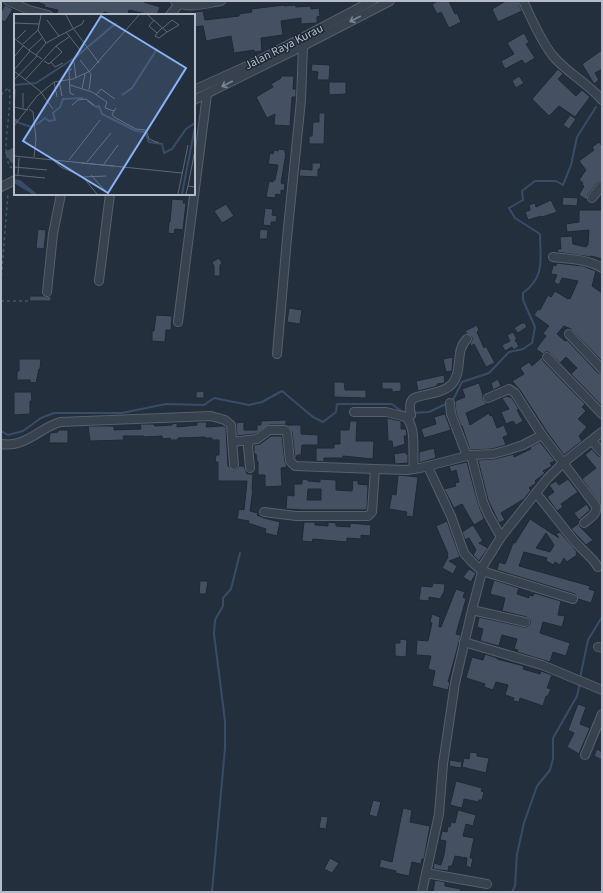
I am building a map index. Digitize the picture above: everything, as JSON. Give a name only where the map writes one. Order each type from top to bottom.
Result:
[{"type":"street","points":[[1,5],[8,1],[29,12],[42,14]]},
{"type":"street","points":[[171,14],[177,2],[192,5],[221,1]]},
{"type":"street","name":"Jalan Raya Kurau","points":[[195,90],[258,61],[372,1]]},
{"type":"street","points":[[195,100],[390,1]]},
{"type":"street","points":[[523,1],[545,45],[554,57],[594,90],[602,100]]},
{"type":"street","points":[[277,354],[287,238],[300,116],[303,46]]},
{"type":"street","points":[[195,188],[207,94]]},
{"type":"street","points":[[1,187],[12,181]]},
{"type":"street","points":[[592,198],[602,185]]},
{"type":"street","points":[[47,292],[53,234],[61,195]]},
{"type":"street","points":[[99,281],[110,195]]},
{"type":"street","points":[[178,322],[194,195]]},
{"type":"street","points":[[552,257],[577,259],[598,265],[602,268]]},
{"type":"street","points":[[569,334],[602,369]]},
{"type":"street","points":[[414,469],[412,428],[408,416],[412,398],[434,394],[446,389],[452,384],[458,374],[461,350],[467,339]]},
{"type":"street","points":[[547,357],[602,414]]},
{"type":"street","points":[[488,398],[511,389],[515,393],[542,436],[597,508],[595,513],[584,523]]},
{"type":"street","points":[[450,403],[451,414],[469,455],[483,502],[501,537]]},
{"type":"street","points":[[354,412],[386,412],[408,416]]},
{"type":"street","points":[[1,444],[18,444],[26,441],[51,425],[60,422],[211,416],[230,423],[232,428],[234,465]]},
{"type":"street","points":[[233,442],[259,438],[268,430],[285,430],[287,433],[290,461],[295,466],[414,469],[428,467],[469,455],[493,454],[523,445],[542,436]]},
{"type":"street","points":[[422,892],[439,814],[448,724],[464,642],[482,570],[489,554],[501,537],[547,479],[563,463],[602,432]]},
{"type":"street","points":[[248,440],[250,468]]},
{"type":"street","points":[[592,441],[602,452]]},
{"type":"street","points":[[428,467],[451,516],[464,553],[471,561],[482,570],[573,598]]},
{"type":"street","points":[[264,512],[296,516],[368,516],[372,512],[375,469]]},
{"type":"street","points":[[536,493],[575,542],[598,567]]},
{"type":"street","points":[[472,610],[525,622]]},
{"type":"street","points":[[464,642],[542,665],[602,690]]},
{"type":"street","points":[[585,755],[602,714]]},
{"type":"street","points":[[426,873],[487,884]]},
{"type":"path","points":[[1,95],[10,88],[4,138]]},
{"type":"path","points":[[3,152],[4,159],[7,164],[10,167],[14,168]]},
{"type":"path","points":[[1,282],[12,181]]},
{"type":"path","points":[[1,301],[28,301]]},
{"type":"building","points":[[35,1],[144,1],[160,7],[157,14],[147,14],[129,10],[128,14],[111,14],[104,12],[103,14],[56,14],[58,10],[44,7],[45,5]]},
{"type":"building","points":[[438,1],[449,1],[455,14],[457,13],[461,22],[449,28],[441,12],[437,14],[432,4]]},
{"type":"building","points":[[506,1],[518,1],[522,11],[498,22],[492,9]]},
{"type":"building","points":[[5,5],[13,9],[5,22],[1,20],[1,12]]},
{"type":"building","points":[[284,5],[295,5],[296,7],[311,6],[311,9],[319,8],[320,16],[317,17],[317,23],[301,24],[301,18],[281,21],[283,35],[261,38],[262,51],[254,52],[254,50],[234,53],[231,36],[206,41],[203,26],[195,27],[195,12],[203,11],[205,20],[239,16],[239,14],[252,12],[251,9]]},
{"type":"building","points":[[524,33],[529,42],[526,44],[535,58],[525,64],[522,60],[505,69],[501,61],[514,54],[507,43]]},
{"type":"building","points":[[602,50],[602,69],[595,73],[599,80],[594,84],[582,64]]},
{"type":"building","points":[[312,64],[330,65],[329,80],[317,80],[318,72],[311,71]]},
{"type":"building","points":[[558,69],[563,74],[558,79],[576,96],[582,90],[590,97],[575,117],[559,106],[549,116],[532,99]]},
{"type":"building","points":[[281,76],[294,76],[293,89],[296,89],[296,97],[292,97],[290,126],[274,125],[275,114],[267,118],[256,97],[273,87],[271,84],[281,78]]},
{"type":"building","points":[[519,76],[524,83],[516,88],[512,81]]},
{"type":"building","points":[[329,82],[346,82],[346,94],[329,95]]},
{"type":"building","points":[[319,113],[325,113],[324,144],[309,144],[309,136],[312,136],[313,122],[319,122]]},
{"type":"building","points":[[570,115],[576,119],[569,129],[563,125]]},
{"type":"building","points":[[599,142],[602,146],[602,180],[598,182],[588,195],[587,200],[579,195],[584,186],[579,180],[586,170],[579,161],[594,150],[592,147]]},
{"type":"building","points":[[14,147],[14,162],[11,164],[4,152]]},
{"type":"building","points":[[278,149],[285,150],[286,153],[281,183],[285,184],[284,191],[281,190],[281,195],[276,194],[275,198],[266,197],[269,181],[273,182],[273,180],[275,180],[278,165],[268,164],[270,153],[273,154],[274,150],[278,151]]},
{"type":"building","points":[[312,163],[321,163],[320,169],[318,169],[318,177],[299,176],[300,169],[312,170]]},
{"type":"building","points":[[563,197],[578,198],[577,206],[562,205]]},
{"type":"building","points":[[172,199],[184,200],[183,203],[186,203],[183,230],[175,229],[174,234],[168,233]]},
{"type":"building","points":[[551,200],[557,212],[528,220],[525,212],[530,210],[529,205],[535,203],[536,207]]},
{"type":"building","points":[[226,204],[234,216],[222,223],[214,211]]},
{"type":"building","points":[[265,208],[273,209],[272,215],[277,216],[276,222],[271,222],[271,226],[263,225]]},
{"type":"building","points":[[579,210],[602,210],[602,259],[591,256],[557,252],[558,249],[561,249],[560,237],[572,236],[573,244],[586,247],[588,245],[589,230],[567,232],[566,224],[579,222]]},
{"type":"building","points":[[38,229],[46,230],[44,249],[36,248]]},
{"type":"building","points":[[260,229],[268,230],[267,239],[259,239]]},
{"type":"building","points":[[219,258],[222,263],[220,265],[220,276],[214,276],[214,266],[212,262]]},
{"type":"building","points":[[556,263],[583,266],[596,271],[592,286],[602,293],[602,361],[571,329],[564,326],[557,334],[565,341],[567,340],[598,373],[602,374],[602,406],[571,374],[577,368],[566,357],[560,363],[549,352],[545,352],[543,354],[536,349],[546,336],[543,333],[549,326],[534,315],[538,309],[540,310],[548,295],[551,297],[555,291],[570,299],[578,281],[562,278],[559,285],[554,282],[557,275],[551,274],[553,265],[556,266]]},
{"type":"building","points":[[30,296],[51,296],[51,301],[29,301]]},
{"type":"building","points":[[289,308],[302,310],[300,324],[287,322]]},
{"type":"building","points":[[156,315],[172,316],[171,330],[166,330],[165,342],[152,341],[152,331],[154,331]]},
{"type":"building","points":[[522,323],[525,323],[527,327],[518,333],[514,328]]},
{"type":"building","points":[[477,325],[479,330],[477,332],[484,348],[486,346],[495,363],[486,367],[474,344],[471,346],[470,344],[472,337],[465,331]]},
{"type":"building","points":[[513,332],[517,339],[515,340],[519,346],[514,350],[512,347],[505,351],[502,345],[510,341],[507,335]]},
{"type":"building","points":[[453,357],[452,371],[446,372],[443,359]]},
{"type":"building","points":[[542,357],[543,361],[585,404],[582,407],[586,411],[578,419],[587,427],[579,436],[582,441],[564,455],[520,390],[512,381],[524,374],[520,368],[529,362],[532,366]]},
{"type":"building","points":[[19,359],[41,359],[36,383],[30,382],[30,380],[17,380]]},
{"type":"building","points":[[444,375],[445,383],[437,384],[437,386],[418,391],[416,381]]},
{"type":"building","points":[[498,379],[501,386],[493,390],[491,383]]},
{"type":"building","points":[[334,382],[344,382],[345,390],[366,390],[366,398],[334,397]]},
{"type":"building","points":[[382,382],[401,382],[401,391],[392,392],[392,389],[382,389]]},
{"type":"building","points":[[479,383],[483,400],[487,404],[466,413],[470,425],[489,413],[490,416],[492,415],[497,428],[504,425],[508,435],[503,437],[506,445],[492,449],[470,450],[456,413],[455,401],[465,397],[462,389]]},
{"type":"building","points":[[204,391],[204,398],[196,398],[196,392]]},
{"type":"building","points":[[14,392],[31,392],[32,401],[30,401],[30,414],[14,415]]},
{"type":"building","points":[[507,396],[511,397],[519,409],[517,410],[523,421],[516,425],[513,421],[506,424],[501,412],[509,409],[502,398]]},
{"type":"building","points":[[445,414],[451,430],[424,438],[421,429],[436,424],[434,417]]},
{"type":"building","points":[[387,418],[401,421],[401,429],[406,429],[407,436],[404,436],[405,444],[393,448],[392,441],[388,441]]},
{"type":"building","points":[[286,420],[286,425],[269,425],[255,434],[237,436],[236,423],[244,422],[244,430],[257,430],[257,425],[261,425],[261,421]]},
{"type":"building","points":[[350,421],[357,421],[356,441],[374,441],[373,459],[343,456],[343,458],[324,458],[324,462],[316,461],[316,448],[334,448],[334,444],[340,444],[340,430],[349,430]]},
{"type":"building","points":[[197,422],[207,422],[206,427],[224,426],[226,428],[228,466],[234,470],[239,466],[244,466],[247,474],[253,474],[253,490],[250,511],[258,513],[257,515],[264,518],[280,522],[277,536],[265,533],[266,529],[248,523],[249,521],[237,519],[239,509],[244,510],[247,481],[218,481],[218,462],[215,462],[216,455],[219,455],[219,440],[212,440],[212,438],[205,437],[178,438],[178,440],[171,440],[170,438],[163,439],[162,436],[123,436],[124,440],[90,441],[88,426],[114,426],[114,430],[141,429],[140,424],[154,424],[155,426],[172,425],[177,423],[177,427],[197,425]]},
{"type":"building","points":[[287,425],[301,425],[301,434],[318,435],[318,445],[302,445],[301,455],[297,455],[296,460],[292,432]]},
{"type":"building","points":[[58,430],[68,430],[68,443],[49,443],[50,433],[58,432]]},
{"type":"building","points":[[271,436],[282,436],[287,467],[281,468],[282,486],[265,487],[265,475],[258,475],[258,462],[256,454],[254,454],[254,445],[260,444]]},
{"type":"building","points":[[540,442],[555,461],[550,463],[552,466],[543,471],[545,473],[529,488],[531,490],[524,499],[501,513],[505,520],[499,523],[488,500],[478,460],[494,459],[514,454],[514,457],[531,449],[530,447]]},
{"type":"building","points":[[434,448],[436,458],[419,463],[419,452]]},
{"type":"building","points":[[592,449],[598,456],[602,457],[601,505],[582,479],[596,468],[585,455]]},
{"type":"building","points":[[406,452],[406,454],[408,454],[408,463],[395,464],[394,454]]},
{"type":"building","points":[[467,462],[484,519],[474,525],[462,504],[454,508],[444,489],[456,486],[455,483],[459,482],[456,470],[451,472],[449,466]]},
{"type":"building","points":[[398,475],[418,477],[413,517],[406,516],[407,512],[389,509],[392,494],[396,495]]},
{"type":"building","points":[[302,479],[320,482],[320,479],[336,480],[336,490],[352,491],[353,480],[358,481],[358,484],[368,485],[367,510],[286,509],[287,495],[294,496],[294,484],[302,484]],"holes":[[[308,489],[321,489],[321,500],[307,500]]]},
{"type":"building","points":[[568,479],[578,492],[561,504],[563,507],[557,511],[547,497],[554,492],[549,485],[556,481],[559,485]]},
{"type":"building","points":[[587,504],[590,510],[579,520],[574,513]]},
{"type":"building","points":[[530,519],[559,538],[556,534],[560,532],[577,552],[577,555],[567,562],[564,558],[560,565],[555,562],[554,565],[546,561],[547,558],[524,552],[519,566],[590,586],[589,589],[595,591],[591,603],[578,599],[575,594],[497,570],[499,562],[505,564],[513,543],[515,543]],"holes":[[[546,533],[554,545],[550,552],[536,548]]]},
{"type":"building","points":[[447,521],[460,557],[449,561],[457,566],[453,574],[442,568],[448,554],[436,526]]},
{"type":"building","points":[[304,522],[315,522],[315,525],[328,526],[328,522],[336,523],[336,526],[350,527],[350,523],[371,525],[370,536],[361,535],[361,539],[347,538],[347,542],[313,539],[312,542],[302,541]]},
{"type":"building","points":[[579,523],[580,527],[593,540],[586,545],[571,529]]},
{"type":"building","points":[[473,525],[483,541],[479,543],[488,548],[479,561],[473,555],[476,550],[469,538],[465,540],[462,532]]},
{"type":"building","points":[[469,569],[476,573],[471,582],[463,577]]},
{"type":"building","points":[[494,580],[519,588],[517,594],[529,598],[529,595],[533,596],[534,593],[561,601],[558,615],[565,616],[562,627],[543,622],[540,633],[570,643],[566,656],[553,652],[550,662],[517,652],[518,650],[514,649],[517,639],[502,635],[499,646],[480,641],[483,629],[477,627],[479,617],[524,627],[527,627],[530,624],[530,620],[527,617],[502,611],[505,598],[490,594]]},
{"type":"building","points":[[200,581],[208,581],[206,594],[199,594]]},
{"type":"building","points":[[433,583],[445,584],[444,592],[440,599],[429,597],[429,601],[419,600],[421,586],[432,587]]},
{"type":"building","points":[[456,589],[465,592],[463,597],[466,599],[456,634],[461,635],[448,682],[450,682],[448,690],[432,686],[435,671],[428,669],[431,656],[416,655],[417,640],[428,641],[432,623],[430,622],[432,614],[440,617],[439,627],[441,627]]},
{"type":"building","points":[[400,639],[407,640],[406,657],[395,656],[395,643],[400,643]]},
{"type":"building","points":[[485,654],[497,659],[524,666],[523,669],[540,674],[541,671],[552,675],[547,688],[551,689],[548,696],[546,696],[543,706],[520,698],[519,702],[513,701],[514,698],[505,695],[508,685],[496,682],[493,690],[484,687],[485,684],[466,678],[472,657],[483,660]]},
{"type":"building","points":[[578,704],[586,707],[580,724],[590,728],[579,754],[567,747],[574,733],[568,730]]},
{"type":"building","points":[[597,749],[602,752],[602,760],[594,756]]},
{"type":"building","points":[[470,752],[477,753],[477,756],[489,758],[486,773],[462,767],[464,758],[469,759]]},
{"type":"building","points":[[450,760],[462,762],[461,768],[449,766]]},
{"type":"building","points":[[456,781],[482,788],[481,791],[484,792],[482,800],[479,800],[479,802],[464,799],[462,808],[450,805]]},
{"type":"building","points":[[373,800],[381,802],[377,817],[369,815]]},
{"type":"building","points":[[403,808],[412,810],[410,822],[430,826],[424,859],[422,859],[421,864],[412,862],[409,876],[379,867],[381,859],[392,862]]},
{"type":"building","points":[[458,810],[476,815],[473,826],[466,824],[463,836],[474,838],[470,858],[473,858],[471,868],[466,866],[467,858],[455,856],[452,866],[449,866],[448,871],[433,869],[434,863],[441,865],[444,855],[446,841],[440,840],[442,831],[447,832],[448,826],[450,827],[451,822],[455,823]]},
{"type":"building","points":[[321,816],[328,817],[326,829],[319,828]]},
{"type":"building","points":[[330,858],[339,863],[332,873],[324,869]]},
{"type":"building","points":[[435,880],[445,882],[445,886],[461,889],[460,892],[433,892]]},
{"type":"waterway","points":[[452,401],[462,382],[489,373],[509,352],[523,349],[532,343],[535,327],[523,300],[523,293],[530,287],[538,273],[541,259],[540,234],[515,218],[509,208],[523,200],[522,191],[535,181],[556,181],[563,185],[571,165],[577,137],[596,107]]},
{"type":"waterway","points":[[1,431],[8,435],[23,431],[41,418],[54,413],[122,413],[166,404],[204,405],[214,398],[249,405],[262,402],[282,391],[313,417],[323,422],[336,412],[337,404],[392,404],[401,411],[408,412]]},
{"type":"waterway","points":[[412,413],[429,412],[448,403]]},
{"type":"waterway","points":[[212,892],[225,748],[225,721],[214,634],[215,620],[223,606],[223,598],[231,589],[240,553]]},
{"type":"waterway","points":[[580,678],[588,640],[602,617]]},
{"type":"waterway","points":[[512,892],[515,886],[517,854],[524,823],[537,786],[550,770],[553,759],[553,738],[577,696],[580,683]]}]
